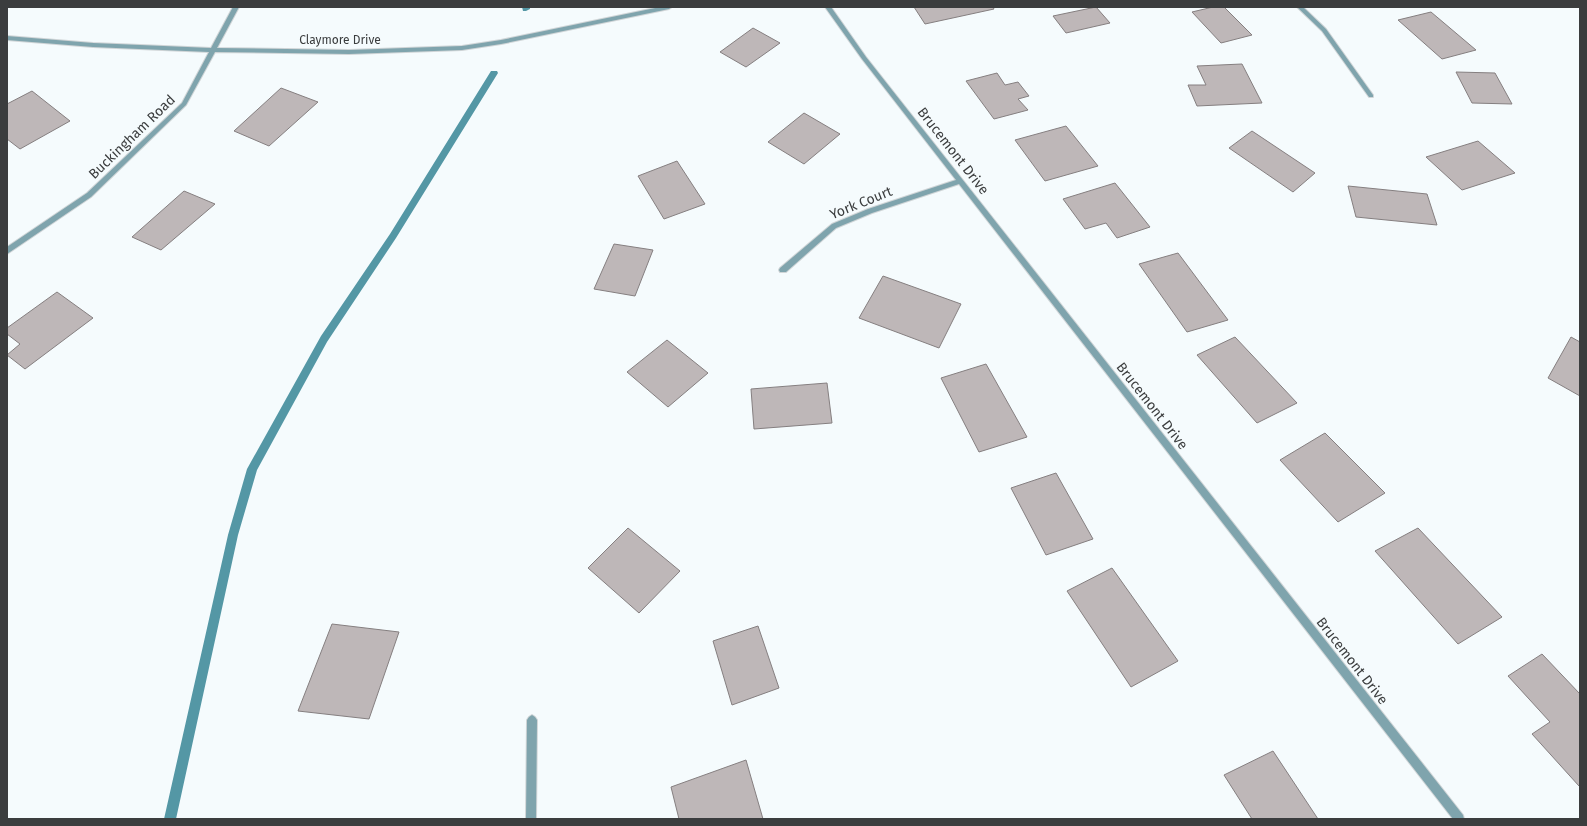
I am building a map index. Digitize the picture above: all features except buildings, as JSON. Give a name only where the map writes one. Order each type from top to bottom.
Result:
[{"type":"street","name":"Buckingham Road","points":[[7,251],[89,195],[184,104],[236,7]]},
{"type":"street","name":"Claymore Drive","points":[[7,38],[92,45],[213,50],[349,52],[462,48],[501,42],[670,7]]},
{"type":"street","name":"Brucemont Drive","points":[[828,7],[864,58],[1459,819]]},
{"type":"street","points":[[1300,7],[1324,30],[1371,96]]},
{"type":"street","name":"York Court","points":[[783,270],[834,226],[870,211],[960,181]]},
{"type":"street","points":[[531,819],[532,720]]},
{"type":"waterway","points":[[170,819],[233,535],[252,469],[324,339],[393,236],[494,73]]}]
